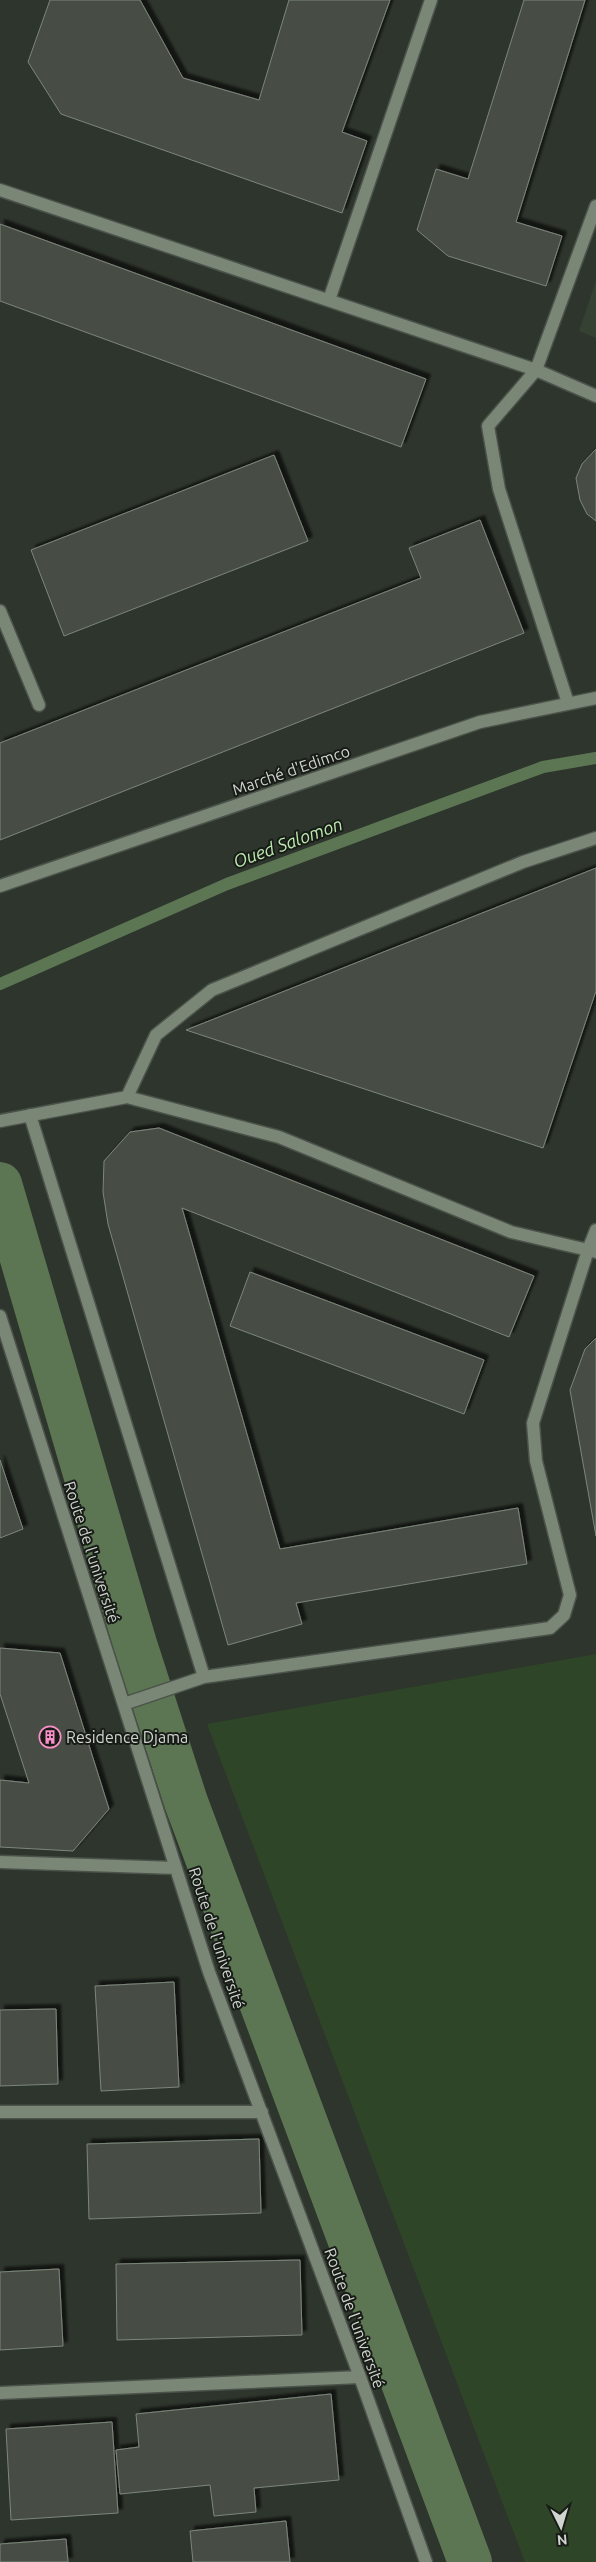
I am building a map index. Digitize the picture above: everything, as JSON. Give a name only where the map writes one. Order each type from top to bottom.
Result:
[{"type":"street","points":[[329,300],[431,0]]},
{"type":"street","points":[[0,190],[536,370],[596,396]]},
{"type":"street","points":[[568,703],[499,489],[488,426],[536,370],[596,206]]},
{"type":"street","points":[[0,611],[39,705]]},
{"type":"street","name":"Marché d'Edimco","points":[[0,886],[480,722],[596,698]]},
{"type":"street","points":[[127,1097],[156,1035],[212,990],[523,862],[596,838]]},
{"type":"street","points":[[1,1121],[127,1097],[279,1137],[511,1232],[592,1251]]},
{"type":"street","points":[[30,1115],[204,1677]]},
{"type":"street","points":[[124,1704],[204,1677],[550,1628],[564,1614],[570,1595],[536,1461],[532,1423],[592,1251],[596,1230]]},
{"type":"street","name":"Route de l'université","points":[[0,1316],[209,1972],[360,2377],[426,2562]]},
{"type":"street","points":[[0,1862],[176,1868]]},
{"type":"street","points":[[0,2112],[262,2112]]},
{"type":"street","points":[[0,2393],[360,2377]]},
{"type":"shaded area","points":[[596,281],[596,338],[579,331]]},
{"type":"green space","points":[[596,1654],[596,2562],[525,2562],[207,1724]]},
{"type":"building","points":[[50,0],[140,0],[183,78],[259,100],[289,0],[390,0],[342,132],[367,141],[342,213],[61,114],[28,62]]},
{"type":"building","points":[[524,0],[585,0],[516,222],[562,236],[546,286],[448,256],[417,230],[436,169],[468,179]]},
{"type":"building","points":[[0,224],[426,379],[401,447],[0,301]]},
{"type":"building","points":[[596,449],[596,521],[587,514],[580,500],[576,478],[582,464]]},
{"type":"building","points":[[274,455],[308,541],[64,636],[31,550]]},
{"type":"building","points":[[480,520],[524,633],[0,840],[0,743],[421,578],[409,548]]},
{"type":"building","points":[[596,868],[596,991],[543,1148],[186,1030]]},
{"type":"building","points":[[159,1128],[534,1276],[509,1337],[182,1208],[280,1549],[518,1508],[527,1564],[296,1603],[302,1624],[228,1645],[108,1224],[103,1192],[104,1161],[130,1132]]},
{"type":"building","points":[[250,1272],[484,1360],[464,1414],[230,1326]]},
{"type":"building","points":[[596,1338],[596,1536],[570,1390],[585,1349]]},
{"type":"building","points":[[0,1460],[23,1529],[0,1538]]},
{"type":"building","name":"Residence Djama","points":[[0,1648],[60,1653],[109,1809],[73,1851],[0,1847],[0,1780],[29,1783],[0,1694]]},
{"type":"building","points":[[174,1982],[179,2087],[101,2091],[95,1986]]},
{"type":"building","points":[[56,2009],[58,2084],[0,2086],[0,2010]]},
{"type":"building","points":[[259,2139],[261,2213],[89,2219],[87,2144]]},
{"type":"building","points":[[300,2260],[302,2335],[117,2340],[116,2264]]},
{"type":"building","points":[[59,2269],[63,2346],[0,2350],[0,2272]]},
{"type":"building","points":[[331,2394],[339,2480],[254,2488],[256,2512],[214,2516],[210,2485],[120,2494],[116,2450],[139,2447],[136,2414]]},
{"type":"building","points":[[112,2422],[118,2513],[11,2520],[6,2429]]},
{"type":"building","points":[[286,2521],[290,2562],[193,2562],[190,2531]]},
{"type":"building","points":[[66,2539],[68,2562],[0,2562],[0,2544]]},
{"type":"waterway","name":"Oued Salomon","points":[[0,984],[227,884],[543,767],[596,758]]},
{"type":"waterway","points":[[0,1184],[135,1644],[186,1802],[470,2562]]},
{"type":"place","name":"Residence Djama","points":[[50,1737]]}]
